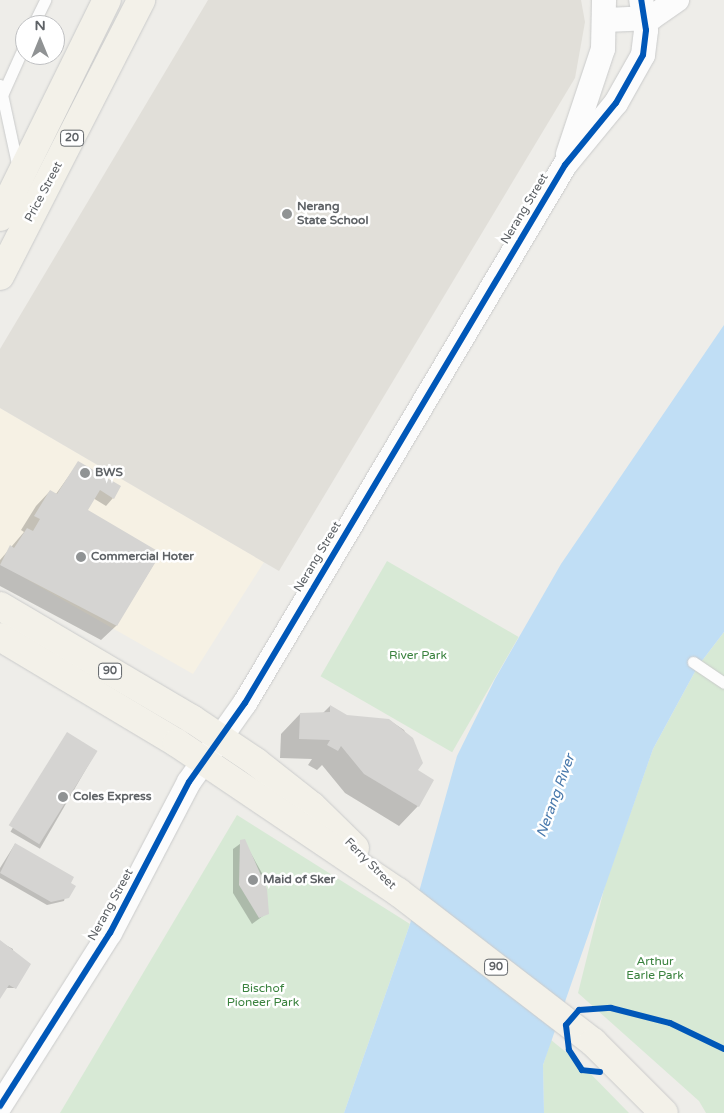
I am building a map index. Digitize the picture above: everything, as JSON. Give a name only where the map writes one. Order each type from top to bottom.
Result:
[{"type":"main road","name":"20","points":[[0,217],[19,182],[107,0]]},
{"type":"main road","name":"Price Street","points":[[0,276],[141,0]]},
{"type":"main road","name":"Ferry Street","points":[[0,606],[220,738],[312,806],[398,892]]},
{"type":"main road","name":"Ferry Street","points":[[0,637],[204,760],[398,892]]},
{"type":"main road","name":"90","points":[[398,892],[594,1042],[664,1113]]},
{"type":"street","name":"Nerang Street","points":[[565,165],[603,49],[605,10],[643,10],[662,14],[677,0]]},
{"type":"street","name":"Nerang Street","points":[[0,1106],[110,933],[204,760],[220,738],[565,165],[616,103],[643,54],[643,10]]},
{"type":"lane","points":[[37,15],[44,0]]},
{"type":"lane","points":[[15,64],[2,89],[19,182]]},
{"type":"lane","points":[[693,662],[724,683]]},
{"type":"shaded area","name":"Nerang State School","points":[[208,0],[581,0],[585,22],[575,78],[279,571],[0,408],[0,349]]},
{"type":"shaded area","points":[[0,408],[264,562],[193,674],[0,564]]},
{"type":"green space","name":"River Park","points":[[387,561],[519,637],[452,752],[320,676]]},
{"type":"green space","name":"Arthur Earle Park","points":[[724,632],[724,1113],[706,1113],[699,1101],[578,993],[605,885],[653,749],[698,666]]},
{"type":"green space","name":"Bischof Pioneer Park","points":[[237,815],[410,924],[344,1113],[60,1113]]},
{"type":"green space","points":[[551,1040],[582,1065],[629,1113],[544,1113],[543,1065]]},
{"type":"water","name":"Nerang River","points":[[724,325],[724,632],[698,666],[653,749],[543,1065],[544,1113],[344,1113],[410,924],[457,756],[495,679],[561,564]]},
{"type":"building","name":"Commercial Hoter","points":[[78,461],[121,486],[114,499],[100,490],[88,510],[161,553],[117,626],[0,565],[10,545],[14,548],[27,528],[33,531],[40,519],[34,516],[50,490],[57,494]]},
{"type":"building","points":[[330,705],[347,715],[389,719],[413,738],[423,763],[418,770],[434,780],[419,807],[364,774],[341,746],[338,751],[327,745],[330,740],[299,739],[300,713],[330,712]]},
{"type":"building","points":[[67,732],[98,751],[39,844],[9,825]]},
{"type":"building","name":"Maid of Sker","points":[[245,839],[267,889],[269,914],[259,918],[239,885],[240,840]]},
{"type":"building","points":[[15,843],[74,877],[71,883],[76,886],[69,898],[51,902],[0,873]]},
{"type":"building","points":[[0,940],[31,964],[16,989],[9,985],[0,999]]},
{"type":"cycle path","points":[[0,1106],[110,933],[189,782],[245,703],[565,165],[616,103],[643,55],[646,30],[641,0]]},
{"type":"cycle path","points":[[600,1072],[582,1070],[569,1050],[566,1025],[579,1010],[611,1008],[670,1023],[724,1049]]},
{"type":"place","name":"Nerang State School","points":[[287,214]]},
{"type":"place","name":"BWS","points":[[85,473]]},
{"type":"place","name":"Commercial Hoter","points":[[81,557]]},
{"type":"place","name":"Coles Express","points":[[63,797]]},
{"type":"place","name":"Maid of Sker","points":[[253,880]]}]
